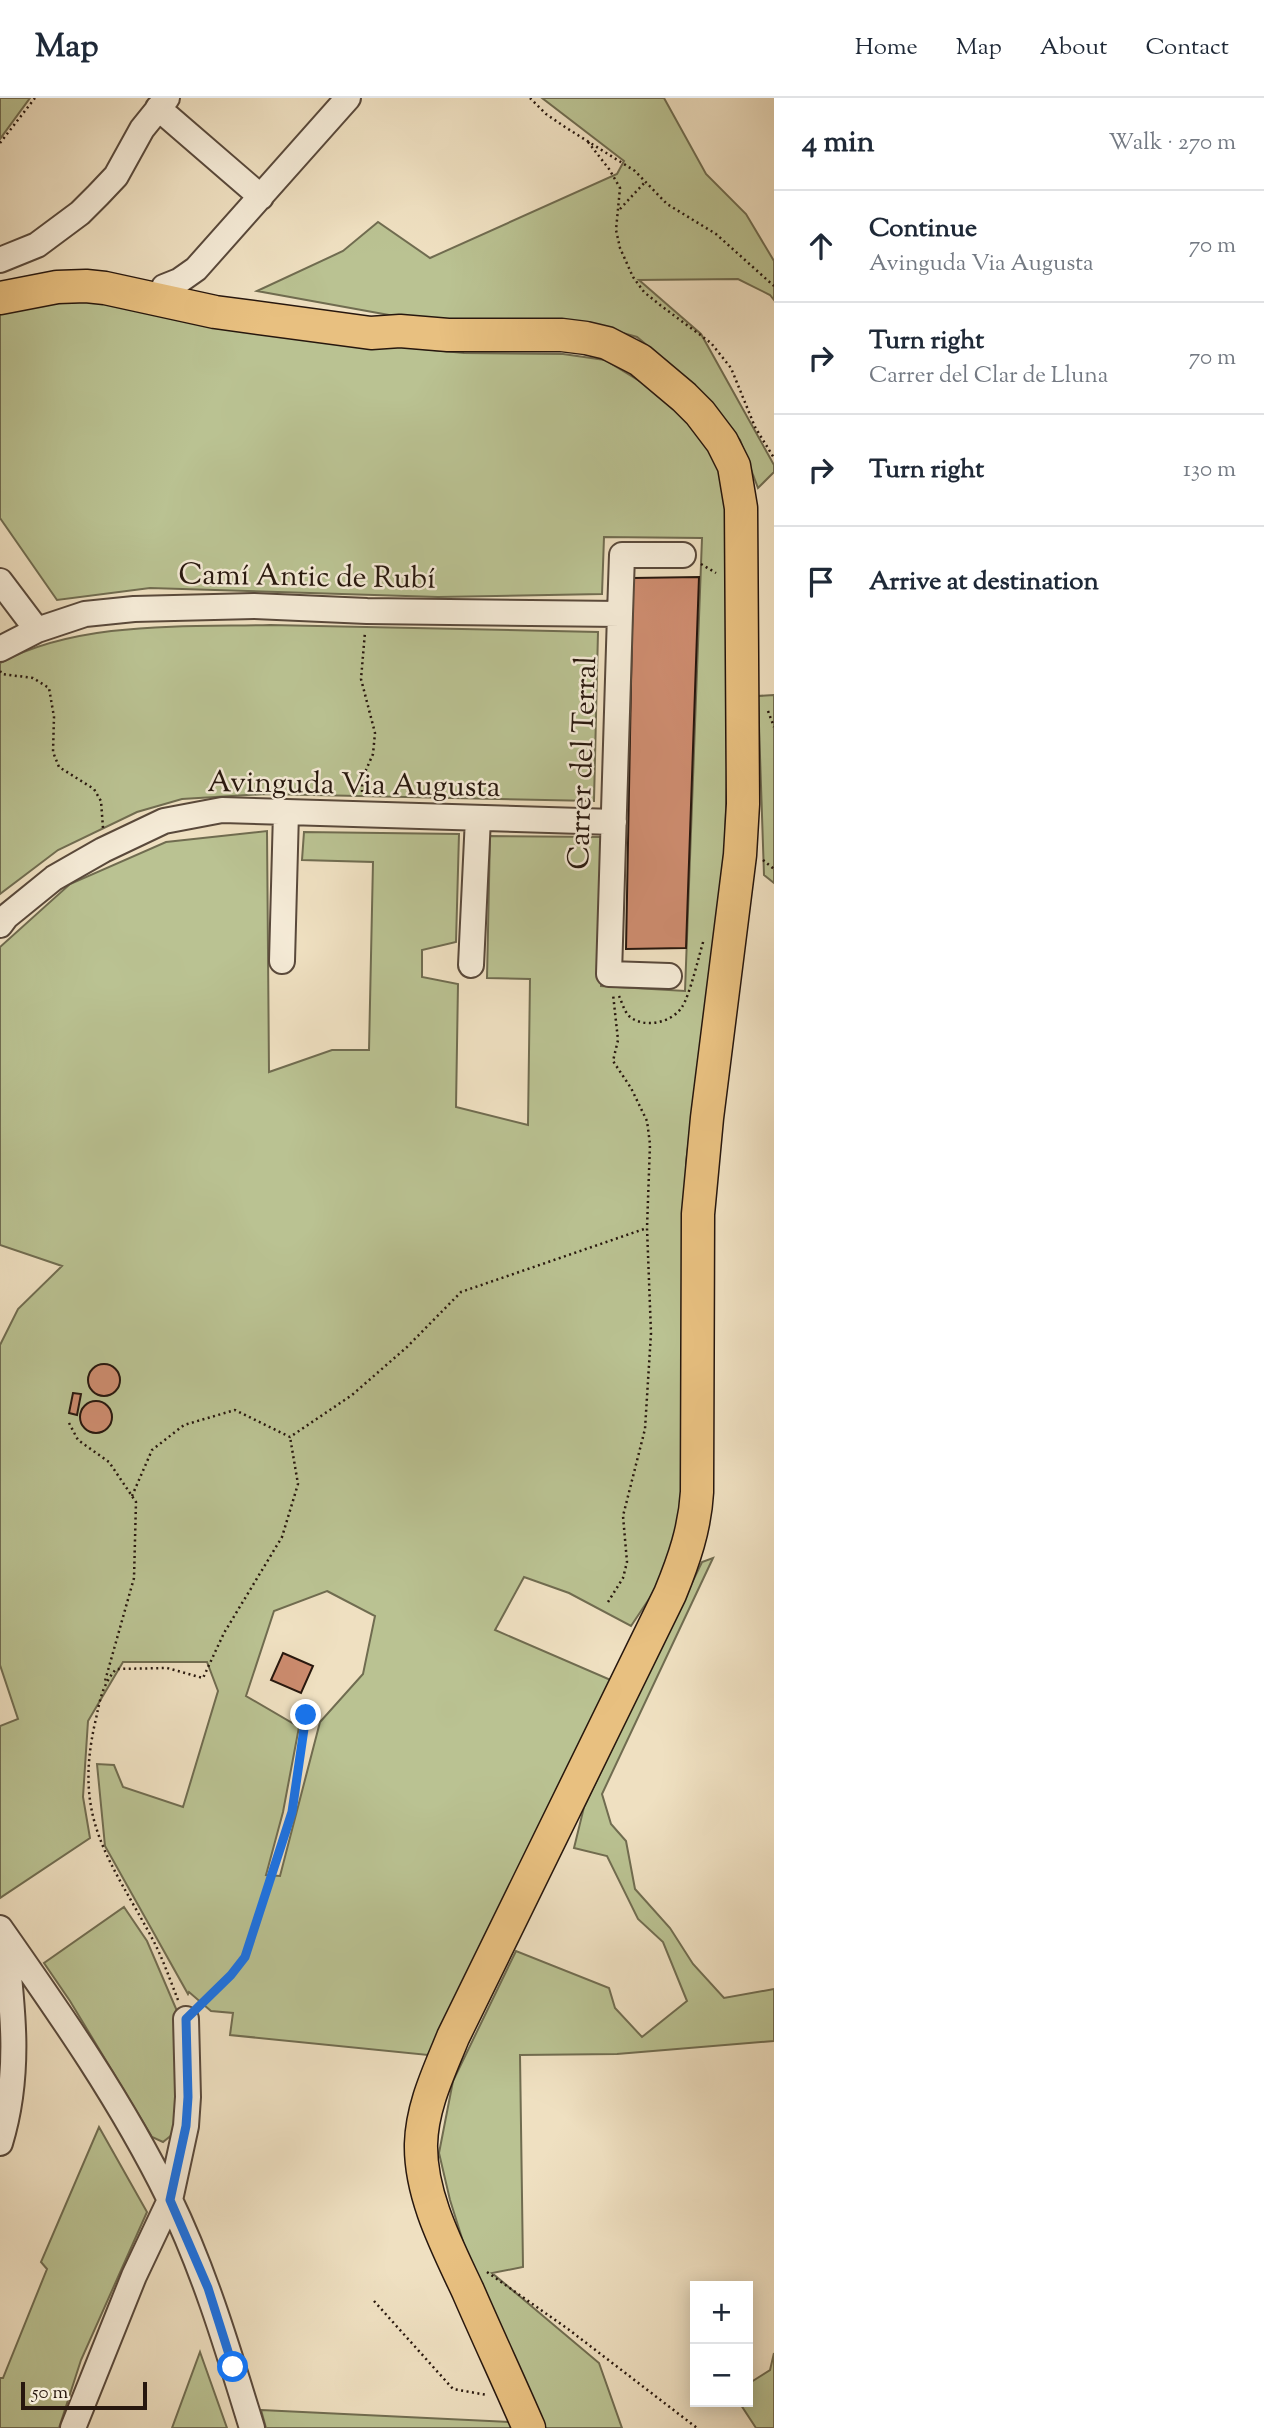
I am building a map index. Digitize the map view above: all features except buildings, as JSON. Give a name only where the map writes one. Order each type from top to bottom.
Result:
[{"type":"main road","points":[[0,283],[92,278],[164,287],[200,281],[400,331]]},
{"type":"main road","points":[[0,298],[57,287],[86,286],[247,317],[371,333],[400,331],[448,335],[574,336],[607,344],[629,354],[661,377],[684,397],[716,433],[734,466],[741,508],[743,804],[740,855],[699,1193],[696,1242],[695,1516],[670,1594],[453,2037],[429,2100],[422,2129],[421,2161],[426,2188],[447,2244],[523,2414]]},
{"type":"street","points":[[247,317],[216,304],[200,281],[261,197],[348,98]]},
{"type":"street","points":[[0,260],[37,245],[80,213],[116,176],[142,129],[163,103],[261,197]]},
{"type":"street","name":"Carrer del Terral","points":[[669,976],[609,974],[620,614],[622,555],[683,555]]},
{"type":"street","points":[[0,581],[37,630]]},
{"type":"street","name":"Camí Antic de Rubí","points":[[0,649],[37,630],[85,614],[134,609],[254,606],[367,611],[620,614]]},
{"type":"street","name":"Avinguda Via Augusta","points":[[0,925],[54,878],[104,849],[164,821],[222,810],[614,822]]},
{"type":"street","points":[[282,961],[286,812]]},
{"type":"street","points":[[471,964],[478,818]]},
{"type":"street","points":[[0,2143],[8,2117],[15,2067],[12,1999],[2,1931]]},
{"type":"street","points":[[2,1931],[56,2007],[113,2096],[170,2200],[208,2288],[252,2428]]},
{"type":"street","points":[[73,2428],[134,2276],[170,2200],[186,2126],[186,2019]]},
{"type":"path","points":[[0,143],[35,98]]},
{"type":"path","points":[[530,98],[547,114],[635,171],[667,204],[716,234],[774,286]]},
{"type":"path","points":[[588,142],[620,188],[617,230],[620,248],[633,277],[644,292],[711,343],[731,369],[755,427],[774,458]]},
{"type":"path","points":[[618,212],[646,181]]},
{"type":"path","points":[[361,814],[362,779],[373,754],[374,733],[361,679],[367,611]]},
{"type":"path","points":[[0,671],[2,674],[33,678],[49,688],[54,717],[53,752],[59,767],[94,789],[101,801],[104,849]]},
{"type":"path","points":[[768,702],[774,727]]},
{"type":"path","points":[[608,1602],[622,1578],[627,1562],[623,1516],[645,1429],[651,1333],[648,1228],[650,1144],[647,1121],[631,1088],[613,1061]]},
{"type":"path","points":[[290,1437],[352,1395],[407,1347],[461,1292],[648,1228]]},
{"type":"path","points":[[132,1496],[152,1450],[184,1425],[235,1409],[290,1437]]},
{"type":"path","points":[[69,1423],[78,1440],[109,1462],[136,1502],[134,1578],[89,1748],[88,1800],[93,1823],[113,1871],[154,1943],[186,2019],[231,1975],[245,1957],[292,1812],[306,1715]]},
{"type":"path","points":[[104,1684],[116,1669],[167,1668],[203,1678],[224,1633],[282,1537],[298,1484],[290,1437]]},
{"type":"path","points":[[480,2267],[568,2329],[697,2428]]},
{"type":"path","points":[[374,2301],[453,2389],[523,2414]]},
{"type":"green space","points":[[0,98],[30,98],[0,139]]},
{"type":"green space","points":[[542,98],[664,98],[706,174],[746,214],[774,261],[774,300],[770,295],[738,279],[639,280],[701,334],[774,465],[774,472],[758,488],[740,440],[691,382],[637,337],[583,322],[472,322],[400,317],[257,291],[343,251],[378,222],[430,258],[617,174],[624,161]]},
{"type":"green space","points":[[92,301],[309,338],[464,353],[563,354],[605,360],[646,385],[684,417],[716,455],[728,486],[730,653],[725,847],[686,1163],[688,1409],[684,1511],[661,1581],[631,1626],[569,1593],[524,1577],[495,1630],[613,1681],[428,2055],[230,2035],[233,2013],[211,2011],[189,1992],[188,1994],[105,1846],[97,1764],[114,1765],[123,1787],[183,1807],[218,1691],[207,1662],[123,1662],[88,1721],[83,1797],[90,1838],[0,1898],[0,1726],[18,1719],[0,1665],[0,1345],[18,1309],[62,1266],[0,1245],[0,947],[70,884],[166,842],[267,831],[269,1072],[332,1050],[369,1050],[373,862],[302,860],[304,832],[459,834],[456,942],[422,950],[422,977],[458,984],[456,1107],[528,1125],[530,979],[487,978],[490,836],[603,837],[601,986],[685,991],[702,538],[604,537],[602,594],[438,597],[150,588],[57,600],[0,518],[0,312],[32,305]],"holes":[[[327,1591],[375,1616],[363,1674],[320,1722],[280,1876],[266,1875],[283,1812],[299,1727],[246,1696],[274,1611]]]},
{"type":"green space","points":[[270,625],[598,632],[594,801],[266,794],[182,799],[137,812],[58,850],[0,894],[0,663],[30,649],[97,633],[167,627]]},
{"type":"green space","points":[[774,695],[774,883],[764,875],[758,696]]},
{"type":"green space","points":[[713,1558],[602,1794],[611,1824],[626,1841],[635,1889],[670,1928],[693,1964],[724,1998],[774,1989],[774,2041],[617,2054],[520,2055],[523,2267],[492,2273],[599,2363],[622,2428],[544,2428],[466,2251],[439,2153],[453,2081],[516,1951],[609,1988],[615,2008],[642,2037],[687,2001],[663,1942],[638,1919],[607,1856],[574,1848],[584,1807],[702,1562]]},
{"type":"green space","points":[[124,1907],[147,1941],[177,2011],[180,2103],[173,2134],[163,2142],[152,2137],[44,1963]]},
{"type":"green space","points":[[99,2127],[147,2212],[81,2360],[59,2428],[0,2428],[0,2378],[3,2378],[47,2269],[41,2262]]},
{"type":"green space","points":[[200,2352],[227,2428],[172,2428]]},
{"type":"green space","points":[[774,2353],[774,2428],[756,2428],[742,2407],[753,2407],[753,2381],[770,2370]]},
{"type":"green space","points":[[261,2410],[510,2422],[512,2428],[266,2428]]},
{"type":"route","points":[[233,2367],[208,2288],[170,2200],[186,2126],[186,2019],[231,1975],[245,1957],[292,1812],[306,1715]]}]
